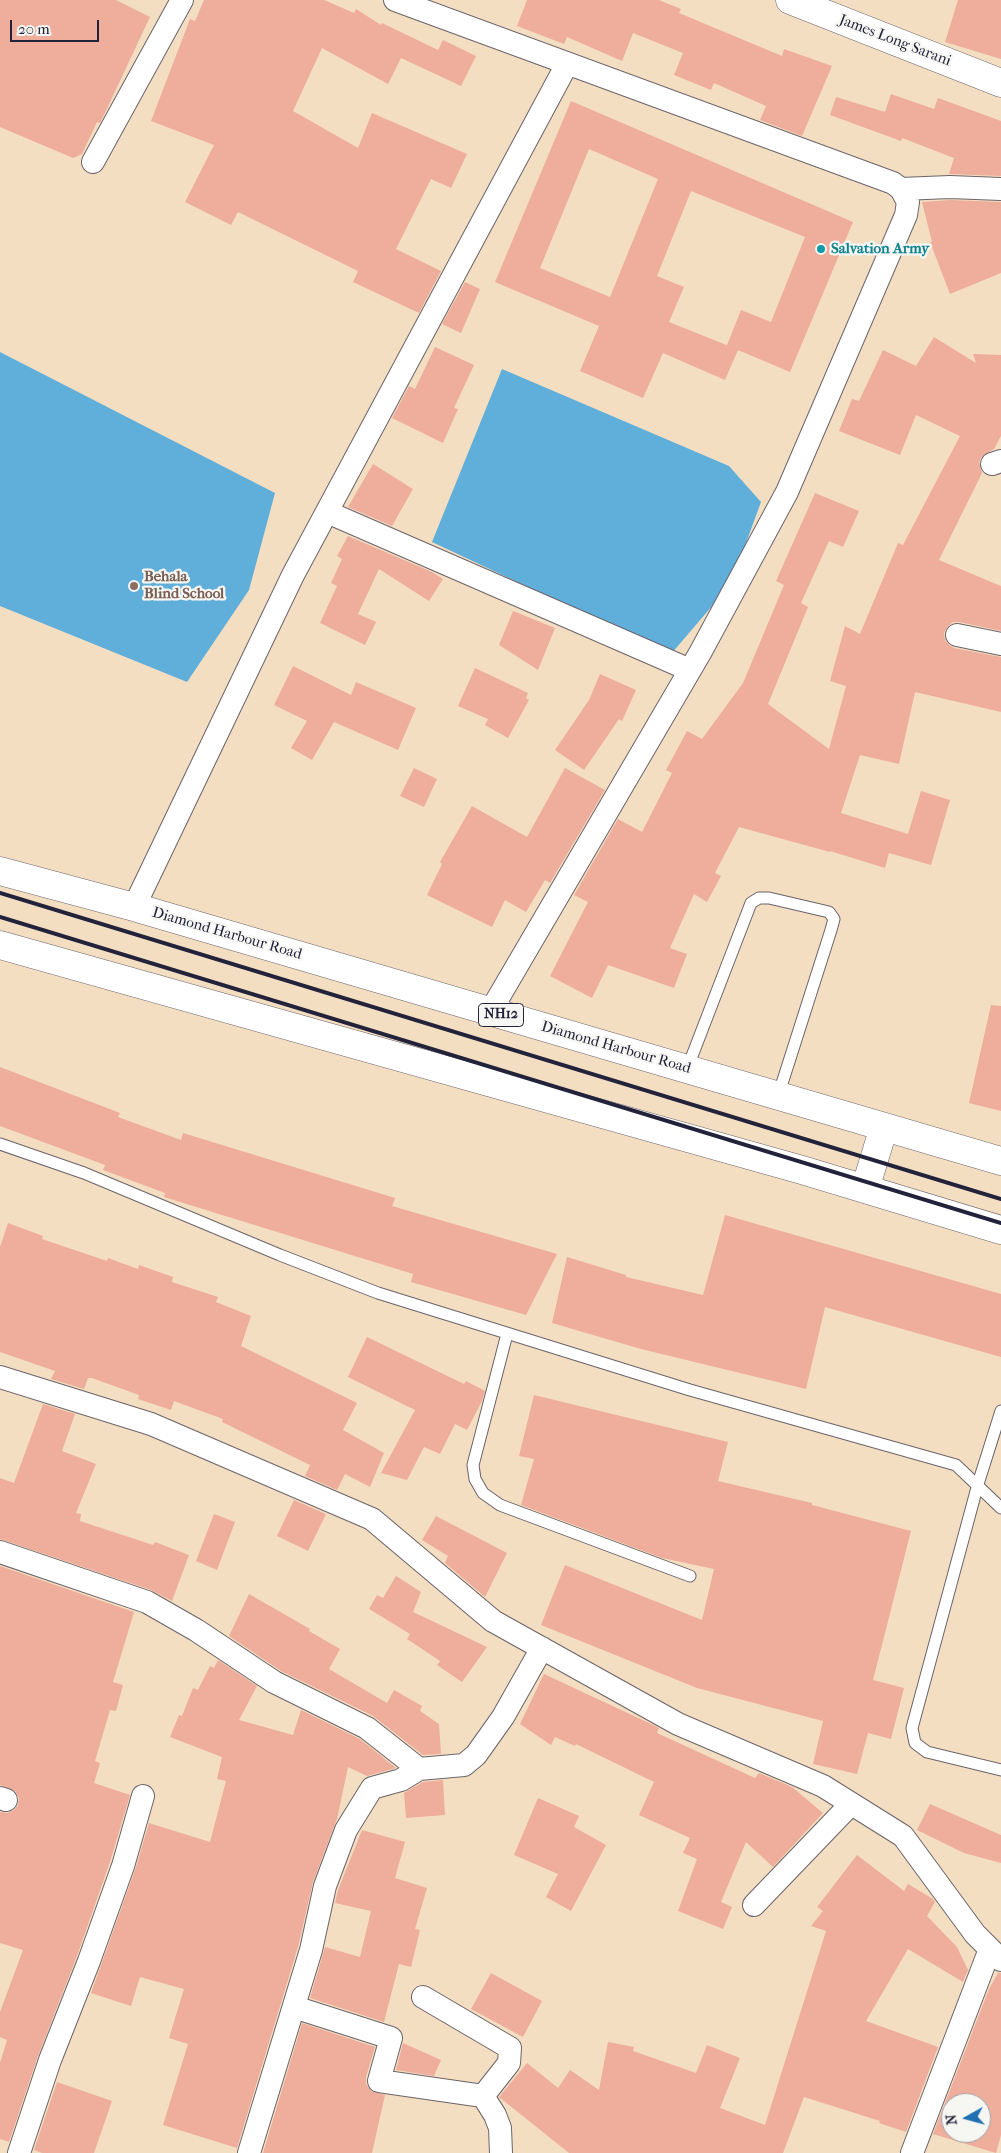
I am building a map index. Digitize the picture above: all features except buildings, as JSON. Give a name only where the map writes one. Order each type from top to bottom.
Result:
[{"type":"main road","name":"James Long Sarani","points":[[790,0],[1001,83]]},
{"type":"main road","name":"Diamond Harbour Road","points":[[0,871],[134,907],[1001,1161]]},
{"type":"main road","points":[[0,945],[802,1170],[1001,1230]]},
{"type":"main road","points":[[865,1189],[884,1127]]},
{"type":"street","points":[[93,162],[182,0]]},
{"type":"street","points":[[395,0],[893,183],[901,189],[908,202],[906,216],[786,492],[690,670],[490,1012]]},
{"type":"street","points":[[134,907],[293,575],[567,64]]},
{"type":"street","points":[[901,189],[1001,189]]},
{"type":"street","points":[[327,512],[690,670]]},
{"type":"street","points":[[957,636],[1001,644]]},
{"type":"street","points":[[0,1377],[150,1424],[372,1518],[493,1621],[678,1724],[823,1786],[903,1836],[976,1934],[996,1954],[912,2153]]},
{"type":"street","points":[[0,1552],[146,1602],[196,1630],[274,1682],[367,1728],[419,1770]]},
{"type":"street","points":[[249,2153],[311,1950],[326,1886],[346,1830],[372,1788],[401,1780],[419,1770],[464,1765],[476,1755],[503,1718],[542,1648]]},
{"type":"street","points":[[19,2153],[50,2060],[89,1962],[123,1866],[143,1796]]},
{"type":"street","points":[[754,1905],[851,1804]]},
{"type":"street","points":[[423,1997],[510,2048],[509,2063],[483,2096]]},
{"type":"street","points":[[294,2007],[390,2038],[379,2081],[483,2096],[495,2114],[500,2128],[501,2153]]},
{"type":"lane","points":[[687,1069],[751,904],[758,898],[770,898],[829,912],[834,919],[831,930],[778,1096]]},
{"type":"lane","points":[[0,1144],[84,1172],[272,1251],[378,1293],[690,1390],[956,1465],[1001,1508]]},
{"type":"lane","points":[[507,1334],[473,1465],[475,1479],[483,1493],[500,1505],[690,1576]]},
{"type":"lane","points":[[1001,1411],[978,1484],[912,1728],[915,1743],[927,1752],[1001,1770]]},
{"type":"water","points":[[0,352],[275,493],[249,590],[187,682],[0,606]]},
{"type":"water","points":[[502,369],[729,466],[761,502],[731,584],[671,654],[432,542]]},
{"type":"railway","points":[[0,893],[1001,1199]]},
{"type":"railway","points":[[0,917],[1001,1223]]},
{"type":"place","name":"Salvation Army","points":[[821,249]]},
{"type":"place","name":"Behala Blind School","points":[[134,586]]}]
